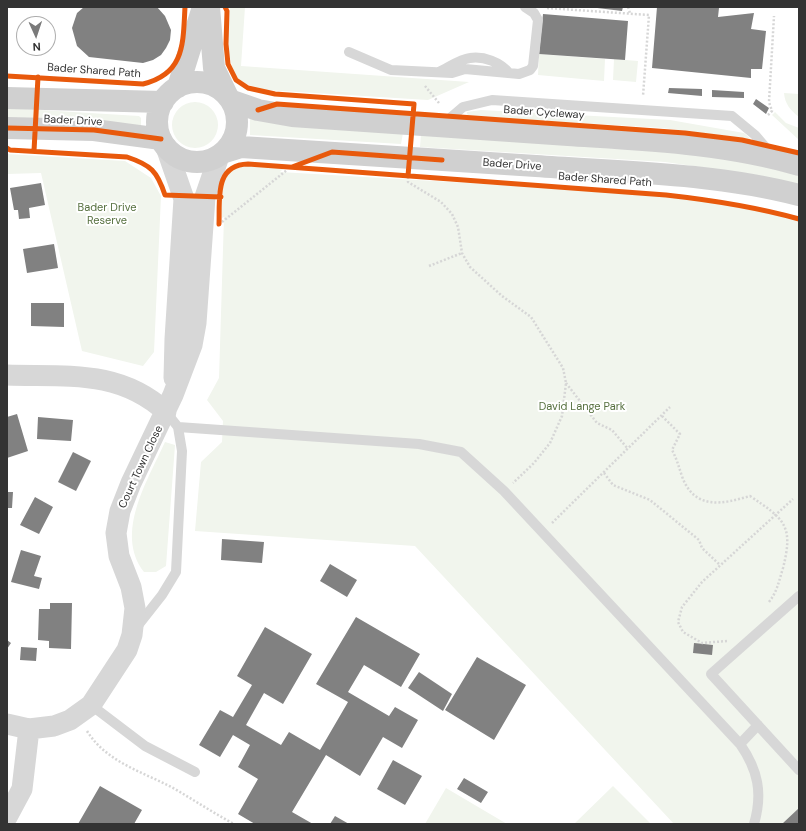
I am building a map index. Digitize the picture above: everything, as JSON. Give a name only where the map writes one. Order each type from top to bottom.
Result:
[{"type":"main road","points":[[178,87],[203,7]]},
{"type":"main road","points":[[209,7],[214,68],[230,98],[237,114],[238,128],[233,141],[222,154],[209,160],[197,162],[186,160],[175,155],[164,143],[158,120],[163,102],[169,93],[190,82],[204,82],[216,86],[230,98],[258,110],[292,116],[601,137],[715,148],[774,158],[799,165]]},
{"type":"main road","name":"Bader Drive","points":[[7,98],[70,101],[163,102]]},
{"type":"main road","name":"Bader Drive","points":[[7,128],[94,130],[164,143]]},
{"type":"main road","name":"Bader Drive","points":[[222,154],[241,147],[408,172],[619,171],[730,181],[762,186],[799,196]]},
{"type":"street","name":"Court Town Close","points":[[164,143],[184,199],[172,411]]},
{"type":"street","name":"Court Town Close","points":[[7,724],[29,729],[54,726],[70,720],[84,710],[127,650],[132,635],[135,608],[131,587],[119,556],[116,533],[120,511],[131,483],[172,411],[192,344],[196,324],[205,197],[222,154]]},
{"type":"street","name":"Court Town Close","points":[[7,375],[90,377],[111,381],[142,393],[172,411]]},
{"type":"street","points":[[7,817],[22,790],[29,729]]},
{"type":"lane","points":[[349,52],[391,70],[452,73],[465,69],[519,74],[530,70],[533,66],[538,20],[534,13],[526,8]]},
{"type":"lane","points":[[441,127],[463,107],[492,100],[732,116],[755,135],[774,158]]},
{"type":"lane","points":[[132,635],[162,595],[176,572],[182,451],[172,411],[419,444],[461,452],[504,491],[740,744],[751,760],[757,780],[758,800],[754,824]]},
{"type":"lane","points":[[799,596],[711,674],[799,770]]},
{"type":"lane","points":[[84,710],[145,746],[195,772]]},
{"type":"lane","points":[[740,744],[758,725]]},
{"type":"path","points":[[628,7],[630,13]]},
{"type":"path","points":[[526,8],[648,14],[642,97]]},
{"type":"path","points":[[768,115],[772,111],[769,102],[774,16]]},
{"type":"path","points":[[423,72],[423,82],[439,102]]},
{"type":"path","points":[[219,224],[287,167],[296,167]]},
{"type":"path","points":[[408,172],[408,182],[441,202],[452,214],[458,227],[462,253],[470,267],[502,296],[531,317],[564,368],[566,383],[562,416],[550,443],[534,463],[504,491]]},
{"type":"path","points":[[429,266],[462,253]]},
{"type":"path","points":[[566,383],[597,423],[612,430],[628,449]]},
{"type":"path","points":[[542,533],[670,407]]},
{"type":"path","points":[[662,416],[680,434],[672,450],[684,480],[698,499],[708,503],[734,500],[750,496],[777,514],[786,527],[788,536],[787,547],[775,595],[765,608]]},
{"type":"path","points":[[604,473],[614,484],[650,500],[699,540],[702,548],[720,566]]},
{"type":"path","points":[[729,640],[702,643],[683,632],[678,625],[682,607],[702,582],[793,499]]},
{"type":"path","points":[[84,710],[95,743],[113,758],[174,789],[234,824]]},
{"type":"green space","points":[[230,7],[245,7],[241,66],[469,82],[428,100],[266,90],[249,85],[237,80],[233,70],[228,44]]},
{"type":"green space","points":[[539,54],[605,59],[604,81],[538,75]]},
{"type":"green space","points":[[614,59],[638,61],[636,82],[613,80]]},
{"type":"green space","points":[[784,93],[799,94],[799,117],[788,106]]},
{"type":"green space","points":[[200,102],[212,108],[217,116],[217,134],[212,142],[204,147],[190,148],[178,142],[173,134],[172,120],[178,108],[186,103]]},
{"type":"green space","points":[[7,108],[139,116],[141,118],[141,127],[7,119]]},
{"type":"green space","points":[[481,110],[670,120],[744,133],[751,139],[662,128],[469,116],[467,114],[467,112]]},
{"type":"green space","points":[[775,112],[786,123],[799,128],[799,140],[772,115]]},
{"type":"green space","points":[[250,118],[403,133],[401,144],[250,135]]},
{"type":"green space","points":[[421,134],[657,150],[738,160],[799,173],[799,186],[728,171],[665,162],[420,147]]},
{"type":"green space","name":"Bader Drive Reserve","points":[[7,154],[125,161],[151,178],[161,196],[154,352],[143,366],[82,351],[41,173],[7,174]]},
{"type":"green space","name":"David Lange Park","points":[[248,166],[284,168],[280,172],[622,192],[750,206],[799,221],[799,824],[674,824],[415,546],[195,531],[201,462],[222,442],[223,421],[207,400],[219,378],[224,217],[222,218],[221,213],[222,190],[226,173],[235,168]]},
{"type":"green space","points":[[165,442],[175,445],[166,566],[156,572],[144,572],[136,557],[132,541],[133,524],[143,490]]},
{"type":"green space","points":[[613,786],[651,824],[574,824]]},
{"type":"green space","points":[[446,788],[507,824],[425,824]]},
{"type":"building","points":[[84,7],[157,7],[165,16],[171,30],[170,40],[161,55],[153,60],[143,63],[89,57],[77,46],[72,28],[77,13]]},
{"type":"building","points":[[589,7],[623,7],[622,11]]},
{"type":"building","points":[[657,7],[719,8],[718,17],[754,13],[751,29],[766,31],[762,69],[751,69],[751,78],[652,68]]},
{"type":"building","points":[[543,14],[628,21],[625,60],[539,54]]},
{"type":"building","points":[[669,88],[702,89],[702,96],[668,93]]},
{"type":"building","points":[[712,90],[744,92],[744,98],[712,97]]},
{"type":"building","points":[[756,99],[769,108],[766,114],[753,104]]},
{"type":"building","points":[[41,183],[45,205],[29,208],[30,218],[19,219],[18,210],[14,210],[10,188]]},
{"type":"building","points":[[54,244],[58,268],[27,273],[23,249]]},
{"type":"building","points":[[31,303],[64,303],[64,327],[31,326]]},
{"type":"building","points":[[17,414],[28,451],[7,458],[7,417]]},
{"type":"building","points":[[38,417],[73,420],[71,441],[37,439]]},
{"type":"building","points":[[73,452],[91,461],[76,491],[58,482]]},
{"type":"building","points":[[7,492],[13,492],[12,508],[7,508]]},
{"type":"building","points":[[35,497],[53,507],[39,534],[20,525]]},
{"type":"building","points":[[222,539],[264,542],[262,563],[221,560]]},
{"type":"building","points":[[21,550],[41,556],[34,576],[42,578],[39,589],[11,582]]},
{"type":"building","points":[[330,564],[357,580],[347,597],[320,581]]},
{"type":"building","points":[[50,603],[72,603],[71,649],[49,648],[49,641],[38,640],[39,609],[50,609]]},
{"type":"building","points":[[356,617],[420,654],[401,687],[364,665],[348,692],[389,716],[395,707],[418,720],[402,748],[383,737],[360,776],[326,755],[292,812],[313,824],[255,824],[238,814],[258,779],[238,767],[250,745],[233,735],[220,757],[199,745],[220,710],[233,717],[252,685],[237,676],[265,627],[312,654],[283,704],[264,693],[246,725],[281,745],[289,732],[320,750],[348,702],[316,684]]},
{"type":"building","points":[[7,640],[11,643],[7,649]]},
{"type":"building","points":[[694,643],[713,645],[712,655],[693,653]]},
{"type":"building","points":[[21,647],[37,648],[36,661],[20,660]]},
{"type":"building","points":[[477,657],[526,685],[494,740],[445,710]]},
{"type":"building","points":[[419,672],[452,694],[443,711],[408,688]]},
{"type":"building","points":[[393,760],[422,776],[405,805],[377,789]]},
{"type":"building","points":[[464,778],[488,792],[481,803],[457,789]]},
{"type":"building","points":[[100,786],[142,810],[134,824],[78,824]]},
{"type":"building","points":[[799,808],[799,824],[782,824]]},
{"type":"building","points":[[335,816],[349,824],[330,824]]},
{"type":"cycle path","name":"Bader Shared Path","points":[[7,76],[143,84],[157,79],[167,73],[174,65],[179,55],[184,33],[185,7]]},
{"type":"cycle path","points":[[225,7],[227,11],[226,44],[228,64],[236,80],[248,88],[275,94],[414,104],[408,176]]},
{"type":"cycle path","points":[[34,151],[38,77]]},
{"type":"cycle path","name":"Bader Cycleway","points":[[258,110],[277,104],[685,133],[742,140],[799,153]]},
{"type":"cycle path","points":[[7,128],[94,130],[161,139]]},
{"type":"cycle path","points":[[7,148],[10,150],[127,157],[142,163],[152,170],[159,180],[165,195],[221,197]]},
{"type":"cycle path","points":[[292,167],[332,152],[442,160]]},
{"type":"cycle path","name":"Bader Shared Path","points":[[219,224],[220,194],[224,177],[229,170],[237,166],[248,164],[666,195],[733,204],[799,219]]}]
